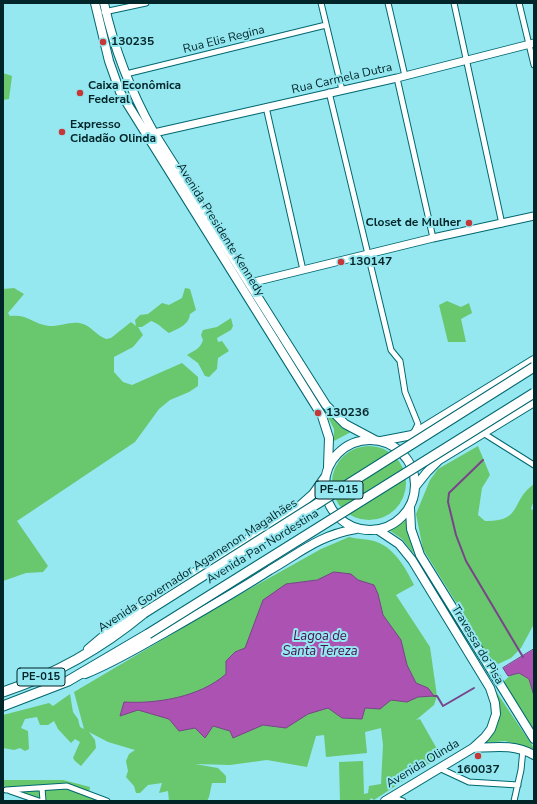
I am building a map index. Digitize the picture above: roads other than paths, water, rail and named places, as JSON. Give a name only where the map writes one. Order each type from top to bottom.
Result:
[{"type":"highway","name":"Avenida Governador Agamenon Magalhães","points":[[3,692],[46,675],[78,658],[123,630],[144,613],[534,367]]},
{"type":"highway","name":"Avenida Pan Nordestina","points":[[68,681],[148,634],[534,393]]},
{"type":"highway","name":"PE-015","points":[[3,706],[68,681]]},
{"type":"main road","name":"Avenida Presidente Kennedy","points":[[95,3],[109,61],[126,103],[322,416],[329,438],[328,467]]},
{"type":"main road","name":"Avenida Presidente Kennedy","points":[[104,3],[126,74],[138,103],[154,132],[326,405],[345,424],[378,440]]},
{"type":"main road","points":[[356,528],[344,522],[334,512],[326,496],[325,477],[328,467],[336,455],[347,446],[360,440],[378,440],[412,435],[534,360]]},
{"type":"main road","points":[[415,487],[439,460],[534,402]]},
{"type":"main road","points":[[378,440],[396,448],[406,458],[412,470],[415,487],[410,507],[411,529],[420,555],[534,739]]},
{"type":"main road","name":"Avenida Governador Agamenon Magalhães","points":[[78,658],[133,611],[296,509],[313,494],[325,477]]},
{"type":"main road","points":[[68,681],[96,670],[137,648],[270,571],[317,540],[340,531],[356,528],[378,530],[396,522],[410,507]]},
{"type":"main road","name":"Travessa do Pisa","points":[[378,530],[399,544],[412,560],[486,681],[495,703],[494,722],[491,729],[473,748]]},
{"type":"main road","points":[[473,748],[508,746],[523,749],[534,755]]},
{"type":"main road","name":"Avenida Olinda","points":[[388,800],[438,768],[473,748]]},
{"type":"street","points":[[97,13],[146,3]]},
{"type":"street","points":[[321,3],[342,90]]},
{"type":"street","points":[[388,3],[433,238]]},
{"type":"street","points":[[454,3],[502,224]]},
{"type":"street","points":[[519,3],[531,44],[534,65]]},
{"type":"street","name":"Rua Elis Regina","points":[[126,74],[326,25]]},
{"type":"street","name":"Rua Carmela Dutra","points":[[154,132],[401,77],[531,44]]},
{"type":"street","points":[[330,92],[391,350],[400,361],[405,392],[418,424],[412,435]]},
{"type":"street","points":[[266,107],[303,270]]},
{"type":"street","points":[[250,283],[369,255],[433,238],[534,216]]},
{"type":"street","points":[[483,433],[534,465]]},
{"type":"street","points":[[514,801],[518,785],[523,749]]},
{"type":"street","points":[[438,768],[469,782],[518,785]]},
{"type":"street","points":[[5,790],[67,786],[107,801]]},
{"type":"street","points":[[42,788],[43,801]]},
{"type":"street","points":[[5,790],[39,801]]},
{"type":"street","points":[[388,800],[403,801]]},
{"type":"water","name":"Lagoa de Santa Tereza","points":[[334,572],[351,574],[358,580],[374,585],[378,594],[383,615],[401,640],[407,665],[416,683],[428,688],[434,696],[418,697],[407,702],[391,700],[380,709],[365,708],[362,719],[342,718],[328,708],[308,714],[286,728],[263,725],[233,738],[230,731],[213,726],[205,738],[195,728],[179,731],[169,719],[138,710],[120,716],[124,702],[150,702],[178,697],[216,682],[226,674],[226,661],[235,652],[245,648],[263,600],[286,584],[317,580]]},
{"type":"water","points":[[534,649],[534,696],[529,679],[519,673],[508,676],[503,668]]},
{"type":"waterway","points":[[483,460],[449,493],[448,502],[456,535],[466,561],[523,657]]},
{"type":"waterway","points":[[434,696],[437,696],[443,706],[474,688]]},
{"type":"place","name":"130235","points":[[103,42]]},
{"type":"place","name":"Caixa Econômica Federal","points":[[80,93]]},
{"type":"place","name":"Expresso Cidadão Olinda","points":[[62,132]]},
{"type":"place","name":"Closet de Mulher","points":[[469,223]]},
{"type":"place","name":"130147","points":[[341,262]]},
{"type":"place","name":"130236","points":[[318,413]]},
{"type":"place","name":"160037","points":[[478,756]]}]
